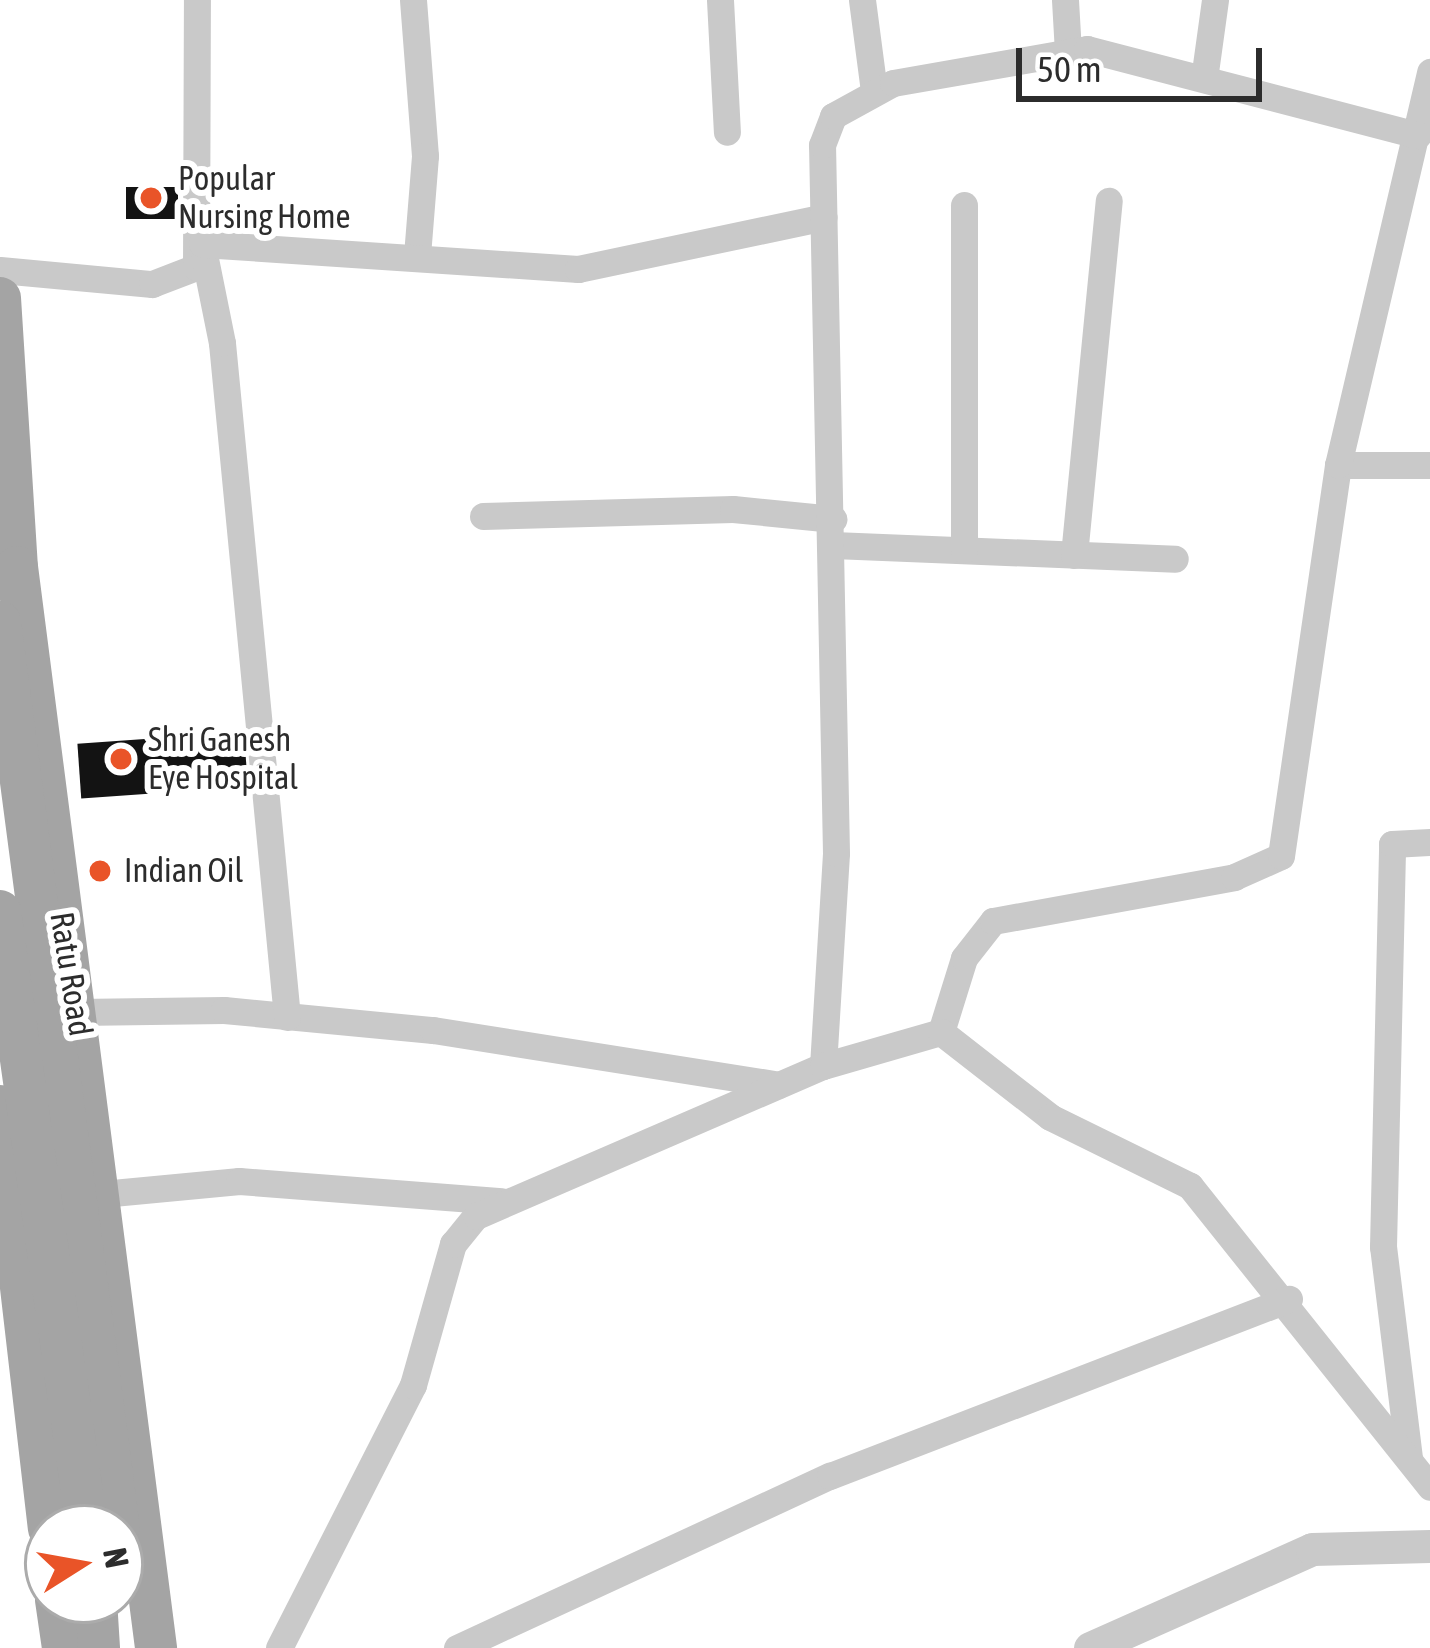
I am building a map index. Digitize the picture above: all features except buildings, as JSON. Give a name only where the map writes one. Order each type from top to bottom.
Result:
[{"type":"main road","name":"Ratu Road","points":[[0,298],[17,567],[130,1407],[156,1648]]},
{"type":"main road","points":[[0,622],[115,1504]]},
{"type":"main road","points":[[0,911],[84,1504]]},
{"type":"main road","points":[[0,1106],[18,1371],[44,1504]]},
{"type":"street","points":[[196,0],[202,244],[222,343],[287,1017]]},
{"type":"street","points":[[413,0],[425,156],[417,256]]},
{"type":"street","points":[[720,0],[727,132]]},
{"type":"street","points":[[862,0],[874,91]]},
{"type":"street","points":[[1065,0],[1068,52]]},
{"type":"street","points":[[1204,72],[1215,0]]},
{"type":"street","points":[[823,1066],[835,970],[834,532],[824,217],[833,116],[874,91],[1068,52],[1204,72],[1418,135]]},
{"type":"street","points":[[941,1032],[964,958],[993,921],[1234,877],[1281,856],[1338,465],[1379,260],[1418,135],[1430,72]]},
{"type":"street","points":[[1074,555],[1109,201]]},
{"type":"street","points":[[964,206],[964,550]]},
{"type":"street","points":[[202,244],[578,269],[824,217]]},
{"type":"street","points":[[0,270],[152,284],[196,267],[202,244]]},
{"type":"street","points":[[1338,465],[1430,465]]},
{"type":"street","points":[[483,516],[733,509],[834,532],[964,550],[1174,559]]},
{"type":"street","points":[[1409,1462],[1383,1247],[1392,866],[1393,844],[1430,842]]},
{"type":"street","points":[[77,1012],[287,1017],[543,1044],[779,1085]]},
{"type":"street","points":[[279,1648],[413,1384],[453,1244],[506,1202],[823,1066],[941,1032]]},
{"type":"street","points":[[941,1032],[1050,1117],[1190,1186],[1289,1299],[1430,1487]]},
{"type":"street","points":[[101,1194],[239,1181],[506,1202]]},
{"type":"street","points":[[457,1648],[830,1476],[1289,1299]]},
{"type":"street","points":[[18,1371],[130,1407]]},
{"type":"street","points":[[1090,1648],[1312,1549],[1430,1546]]},
{"type":"place","name":"Popular Nursing Home","points":[[151,198]]},
{"type":"place","name":"Shri Ganesh Eye Hospital","points":[[121,759]]},
{"type":"place","name":"Indian Oil","points":[[100,871]]}]
